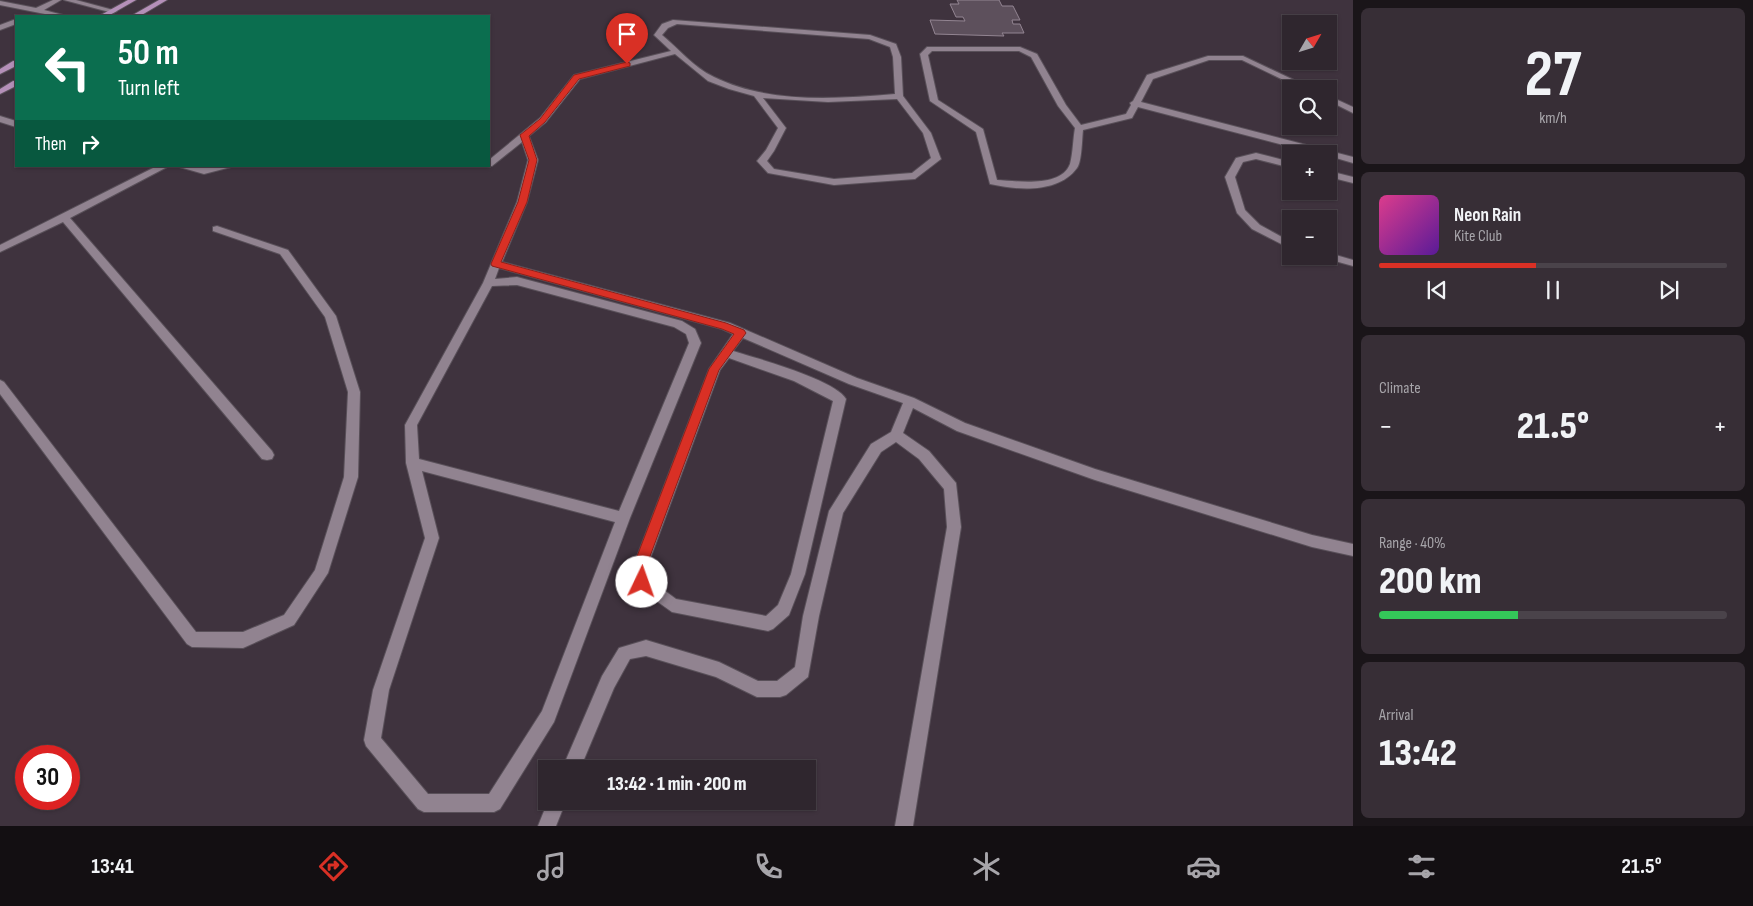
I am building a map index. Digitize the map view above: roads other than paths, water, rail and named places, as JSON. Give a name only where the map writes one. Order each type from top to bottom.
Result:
[{"type":"main road","points":[[105,15],[132,0]]},
{"type":"main road","points":[[137,15],[164,0]]},
{"type":"main road","points":[[0,72],[15,64]]},
{"type":"main road","points":[[0,92],[15,84]]},
{"type":"street","points":[[27,15],[58,0]]},
{"type":"street","points":[[67,0],[112,11]]},
{"type":"street","points":[[0,3],[60,15]]},
{"type":"street","points":[[0,28],[15,21]]},
{"type":"street","points":[[757,96],[782,128],[770,151],[762,161],[771,171],[834,182],[915,176],[936,159],[927,133],[899,96],[897,57],[893,46],[870,37],[676,22],[664,26],[658,35],[710,79],[757,96],[845,101],[899,96]]},
{"type":"street","points":[[930,48],[1020,49],[1034,56],[1062,106],[1079,128],[1074,166],[1060,179],[1035,186],[993,182],[980,130],[934,101],[924,54],[930,48]]},
{"type":"street","points":[[490,163],[542,120],[577,77],[678,51]]},
{"type":"street","points":[[1079,128],[1129,116],[1134,103],[1150,76],[1208,58],[1244,58],[1290,80]]},
{"type":"street","points":[[1337,102],[1353,110]]},
{"type":"street","points":[[1134,103],[1353,160]]},
{"type":"street","points":[[0,119],[15,124]]},
{"type":"street","points":[[488,283],[517,281],[678,324],[691,332],[695,343],[623,518],[548,716],[494,803],[424,803],[372,740],[381,690],[432,538],[413,463],[411,425],[488,283],[522,202],[533,160],[524,135]]},
{"type":"street","points":[[1282,163],[1256,156],[1239,160],[1230,177],[1240,212],[1256,227],[1282,241]]},
{"type":"street","points":[[0,249],[163,167]]},
{"type":"street","points":[[185,167],[204,171],[226,167]]},
{"type":"street","points":[[1337,176],[1353,180]]},
{"type":"street","points":[[64,217],[267,455]]},
{"type":"street","points":[[0,385],[192,639],[242,640],[290,620],[321,573],[351,477],[354,392],[330,316],[284,252],[218,229]]},
{"type":"street","points":[[1337,259],[1353,263]]},
{"type":"street","points":[[496,264],[726,326],[853,381],[910,401],[961,427],[1095,474],[1312,541],[1353,550]]},
{"type":"street","points":[[725,353],[785,371],[825,389],[840,399],[798,574],[784,610],[768,624],[672,605],[642,582],[643,559],[714,369],[725,353],[740,333]]},
{"type":"street","points":[[575,760],[608,682],[625,653],[646,648],[719,670],[756,689],[780,689],[802,671],[811,616],[836,511],[876,448],[896,435],[910,401]]},
{"type":"street","points":[[896,435],[924,455],[950,487],[954,527],[904,826]]},
{"type":"street","points":[[413,463],[623,518]]},
{"type":"street","points":[[547,826],[553,810]]}]
